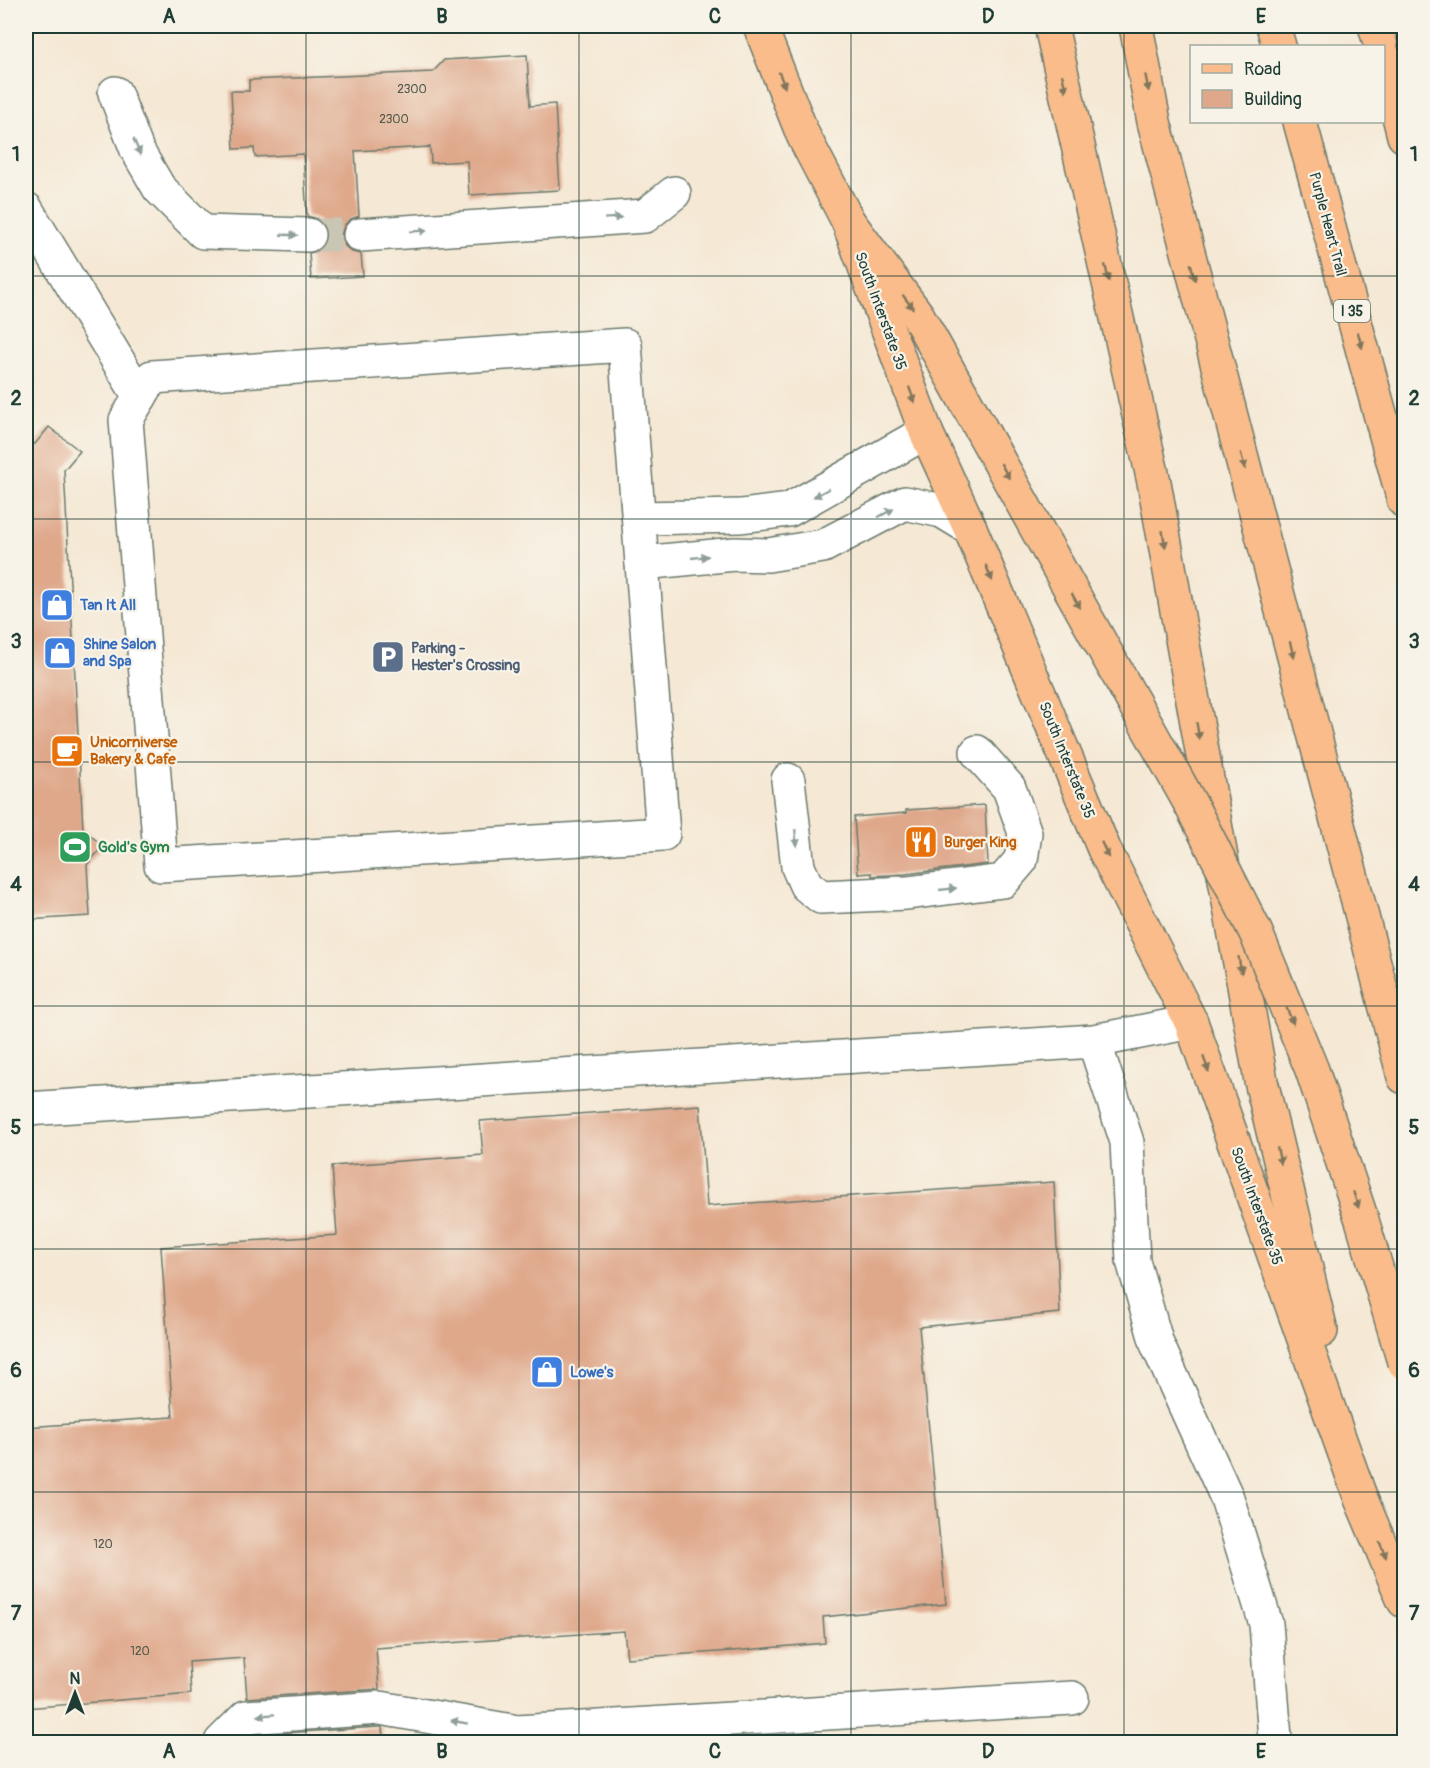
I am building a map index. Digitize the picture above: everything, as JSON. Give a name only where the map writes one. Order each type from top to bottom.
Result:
[{"type":"main road","name":"South Interstate 35","points":[[760,26],[803,135],[848,221],[926,432],[970,528],[1104,849],[1191,1022],[1361,1499],[1404,1601]]},
{"type":"main road","name":"South Interstate 35","points":[[1051,26],[1154,482],[1261,1081],[1361,1499]]},
{"type":"main road","points":[[1136,26],[1154,122],[1404,1077]]},
{"type":"main road","points":[[1273,26],[1279,45]]},
{"type":"main road","points":[[1375,26],[1381,45]]},
{"type":"main road","points":[[1385,65],[1404,136]]},
{"type":"main road","name":"Purple Heart Trail","points":[[1300,123],[1404,501]]},
{"type":"main road","points":[[848,221],[918,316],[1190,803],[1256,933],[1312,1070],[1362,1220],[1404,1362]]},
{"type":"lane","points":[[115,93],[137,150],[159,188],[203,232],[308,235]]},
{"type":"lane","points":[[360,235],[645,216],[674,193]]},
{"type":"lane","points":[[26,209],[140,397]]},
{"type":"lane","points":[[625,345],[663,834],[161,865],[126,420],[140,397],[152,377],[625,345]]},
{"type":"lane","points":[[639,518],[741,516],[789,510],[926,432]]},
{"type":"lane","points":[[642,563],[735,554],[768,555],[823,546],[905,503],[942,512],[970,528]]},
{"type":"lane","points":[[788,780],[798,867],[806,885],[821,897],[907,893],[966,887],[1003,881],[1021,860],[1025,833],[1009,788],[977,752]]},
{"type":"lane","points":[[26,1109],[1094,1041],[1191,1022]]},
{"type":"lane","points":[[1094,1041],[1127,1142],[1133,1262],[1157,1344],[1227,1498],[1266,1624],[1274,1743]]},
{"type":"lane","points":[[221,1743],[246,1717],[380,1708],[517,1732],[580,1735],[1072,1698]]},
{"type":"lane","points":[[482,1743],[517,1732]]},
{"type":"building","points":[[527,55],[530,106],[555,104],[560,190],[469,195],[467,161],[431,163],[430,147],[355,151],[359,216],[349,220],[341,236],[345,246],[352,252],[361,254],[363,276],[311,279],[309,253],[317,251],[324,245],[327,235],[325,227],[318,219],[307,216],[303,154],[255,157],[254,148],[234,149],[231,91],[249,91],[249,80],[433,72],[444,60]]},
{"type":"building","points":[[49,427],[80,451],[64,470],[83,829],[103,846],[87,865],[90,916],[26,920],[26,444],[35,444]]},
{"type":"building","name":"Burger King","points":[[985,805],[988,864],[905,874],[872,876],[872,873],[858,874],[854,817],[906,813],[906,810]]},
{"type":"building","name":"Lowe's","points":[[700,1105],[707,1206],[1054,1182],[1060,1313],[919,1327],[946,1604],[823,1617],[825,1643],[733,1651],[627,1658],[624,1631],[376,1648],[379,1689],[247,1698],[244,1658],[189,1662],[191,1694],[26,1708],[26,1427],[173,1417],[161,1247],[337,1235],[332,1166],[483,1155],[480,1121]]},
{"type":"building","points":[[382,1727],[383,1738],[312,1743],[250,1743],[254,1735]]},
{"type":"tunnel","points":[[308,235],[360,235]]},
{"type":"place","name":"Tan It All","points":[[57,605]]},
{"type":"place","name":"Shine Salon and Spa","points":[[60,653]]},
{"type":"place","name":"Parking - Hester's Crossing","points":[[388,657]]},
{"type":"place","name":"Unicorniverse Bakery & Cafe","points":[[67,751]]},
{"type":"place","name":"Burger King","points":[[921,842]]},
{"type":"place","name":"Gold's Gym","points":[[75,847]]},
{"type":"place","name":"Lowe's","points":[[547,1372]]}]
